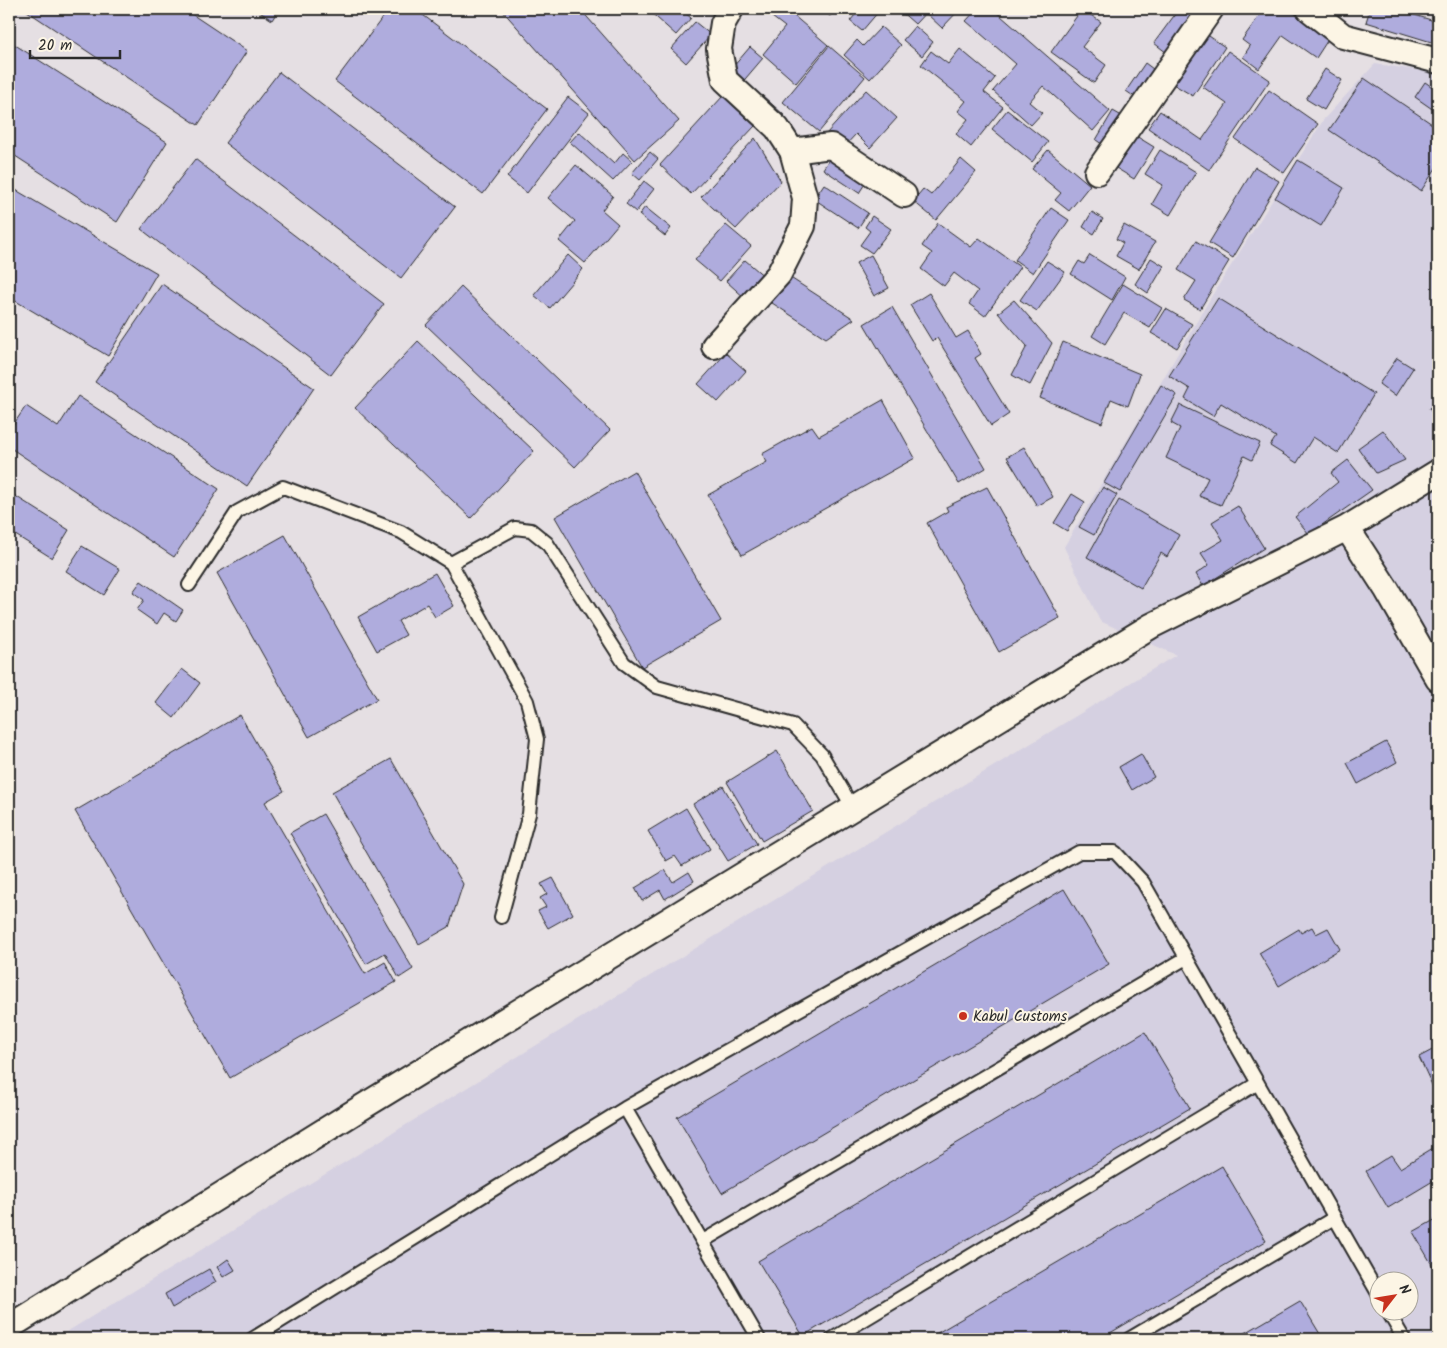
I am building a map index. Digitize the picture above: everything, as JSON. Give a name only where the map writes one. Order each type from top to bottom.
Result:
[{"type":"street","points":[[714,346],[779,274],[803,226],[805,198],[792,151],[777,128],[725,80],[719,49],[722,23],[731,9]]},
{"type":"street","points":[[1097,172],[1212,9]]},
{"type":"street","points":[[1310,9],[1343,36],[1438,61]]},
{"type":"street","points":[[792,151],[831,146],[904,195]]},
{"type":"street","points":[[9,1327],[1151,626],[1347,528],[1438,472]]},
{"type":"street","points":[[1347,528],[1387,590],[1438,679]]},
{"type":"lane","points":[[189,585],[238,512],[283,487],[402,532],[451,563],[527,701],[537,739],[529,814],[501,918]]},
{"type":"lane","points":[[451,563],[515,528],[531,530],[547,543],[624,663],[656,687],[793,725],[822,754],[853,808]]},
{"type":"lane","points":[[252,1339],[625,1108],[1079,852],[1115,852],[1143,882],[1370,1280]]},
{"type":"lane","points":[[703,1241],[1186,958]]},
{"type":"lane","points":[[832,1339],[1258,1083]]},
{"type":"lane","points":[[625,1108],[759,1339]]},
{"type":"lane","points":[[1129,1339],[1334,1218]]},
{"type":"lane","points":[[1393,1320],[1404,1339]]},
{"type":"shaded area","points":[[1375,64],[1438,73],[1438,1339],[55,1339],[1176,655],[1100,621],[1064,547],[1213,294],[1324,119]]},
{"type":"building","points":[[24,9],[184,9],[247,51],[198,125]]},
{"type":"building","points":[[255,9],[279,9],[272,20]]},
{"type":"building","points":[[389,9],[415,9],[547,109],[483,194],[335,81]]},
{"type":"building","points":[[501,9],[580,9],[679,121],[635,160]]},
{"type":"building","points":[[647,9],[681,9],[691,18],[676,35]]},
{"type":"building","points":[[779,9],[786,9],[828,45],[796,83],[763,54],[785,27],[772,17]]},
{"type":"building","points":[[821,9],[836,9],[830,16]]},
{"type":"building","points":[[860,9],[876,9],[879,11],[862,31],[850,21]]},
{"type":"building","points":[[898,9],[929,9],[915,24]]},
{"type":"building","points":[[932,9],[960,9],[942,28],[927,14]]},
{"type":"building","points":[[977,9],[993,9],[1110,111],[1093,131],[1043,86],[1029,102],[1042,113],[1031,125],[993,91],[1016,64],[966,21]]},
{"type":"building","points":[[1082,9],[1101,22],[1082,47],[1106,65],[1094,83],[1051,52]]},
{"type":"building","points":[[1179,9],[1205,9],[1171,56],[1154,43]]},
{"type":"building","points":[[1264,9],[1288,9],[1329,38],[1316,58],[1283,35],[1259,69],[1243,57],[1250,46],[1242,40]]},
{"type":"building","points":[[1370,9],[1394,9],[1438,22],[1438,44],[1366,22]]},
{"type":"building","points":[[695,22],[711,35],[686,63],[671,49]]},
{"type":"building","points":[[915,26],[933,42],[922,56],[903,40]]},
{"type":"building","points":[[881,27],[901,45],[870,79],[844,55],[857,40],[863,46]]},
{"type":"building","points":[[1206,34],[1225,47],[1193,96],[1173,84]]},
{"type":"building","points":[[9,41],[167,142],[117,222],[9,152]]},
{"type":"building","points":[[829,46],[865,77],[819,132],[783,102]]},
{"type":"building","points":[[750,47],[763,58],[740,85],[727,74]]},
{"type":"building","points":[[960,49],[995,78],[984,92],[1003,107],[971,147],[956,134],[968,119],[958,111],[966,101],[921,65],[931,51],[948,64]]},
{"type":"building","points":[[1228,51],[1270,80],[1209,170],[1148,128],[1160,111],[1202,140],[1227,104],[1203,87]]},
{"type":"building","points":[[1145,63],[1161,75],[1142,102],[1126,91]]},
{"type":"building","points":[[1325,69],[1342,80],[1324,110],[1306,99]]},
{"type":"building","points":[[279,72],[455,207],[401,278],[225,143]]},
{"type":"building","points":[[1364,78],[1438,128],[1438,165],[1421,191],[1329,130]]},
{"type":"building","points":[[1425,82],[1438,91],[1438,113],[1415,97]]},
{"type":"building","points":[[866,90],[897,118],[870,148],[856,134],[842,149],[826,134]]},
{"type":"building","points":[[1269,90],[1318,124],[1284,173],[1235,139]]},
{"type":"building","points":[[762,95],[785,116],[778,125],[754,104]]},
{"type":"building","points":[[723,96],[755,126],[691,194],[660,165]]},
{"type":"building","points":[[568,97],[589,113],[527,193],[507,177]]},
{"type":"building","points":[[1007,110],[1048,142],[1032,162],[992,129]]},
{"type":"building","points":[[1113,111],[1127,119],[1109,149],[1096,140]]},
{"type":"building","points":[[579,132],[614,164],[623,153],[632,161],[613,181],[570,142]]},
{"type":"building","points":[[1136,136],[1154,147],[1134,179],[1116,168]]},
{"type":"building","points":[[755,138],[781,181],[736,229],[701,197]]},
{"type":"building","points":[[1048,150],[1090,185],[1069,211],[1055,200],[1061,193],[1032,169]]},
{"type":"building","points":[[1160,150],[1196,172],[1170,215],[1152,204],[1163,185],[1145,174]]},
{"type":"building","points":[[650,152],[658,159],[640,180],[632,173]]},
{"type":"building","points":[[833,153],[870,176],[859,193],[823,169]]},
{"type":"building","points":[[195,159],[384,304],[331,375],[141,229]]},
{"type":"building","points":[[961,159],[976,172],[936,220],[913,201],[923,189],[931,195]]},
{"type":"building","points":[[1298,160],[1344,188],[1321,226],[1275,198]]},
{"type":"building","points":[[576,165],[613,196],[602,210],[618,224],[585,263],[559,241],[575,221],[548,198]]},
{"type":"building","points":[[1255,167],[1279,181],[1233,258],[1209,243]]},
{"type":"building","points":[[644,181],[654,189],[636,212],[626,204]]},
{"type":"building","points":[[824,184],[868,213],[858,228],[814,199]]},
{"type":"building","points":[[9,186],[157,273],[108,356],[9,297]]},
{"type":"building","points":[[645,207],[671,228],[665,236],[639,215]]},
{"type":"building","points":[[1051,208],[1069,220],[1033,273],[1015,260]]},
{"type":"building","points":[[1092,212],[1103,219],[1094,234],[1083,227]]},
{"type":"building","points":[[872,216],[891,229],[872,253],[860,245],[870,231],[865,227]]},
{"type":"building","points":[[938,223],[971,247],[979,238],[1020,267],[985,316],[969,304],[978,291],[954,273],[944,286],[921,269],[932,253],[922,246]]},
{"type":"building","points":[[726,225],[751,246],[720,281],[695,260]]},
{"type":"building","points":[[1124,225],[1155,242],[1139,269],[1116,256],[1123,243],[1116,239]]},
{"type":"building","points":[[1196,241],[1229,261],[1200,309],[1184,300],[1196,281],[1178,270]]},
{"type":"building","points":[[568,255],[583,269],[550,308],[534,295]]},
{"type":"building","points":[[871,255],[889,288],[874,296],[856,263]]},
{"type":"building","points":[[1090,255],[1125,277],[1112,300],[1071,274],[1079,261],[1084,264]]},
{"type":"building","points":[[1151,258],[1164,266],[1148,293],[1135,284]]},
{"type":"building","points":[[745,260],[765,277],[746,299],[726,281]]},
{"type":"building","points":[[1047,261],[1065,272],[1037,311],[1020,300]]},
{"type":"building","points":[[786,275],[854,319],[826,338],[769,301]]},
{"type":"building","points":[[162,284],[314,388],[247,486],[95,382]]},
{"type":"building","points":[[1123,284],[1162,308],[1150,328],[1124,313],[1105,344],[1092,336]]},
{"type":"building","points":[[461,287],[610,430],[575,467],[426,325]]},
{"type":"building","points":[[929,293],[956,338],[968,331],[981,354],[975,358],[1009,414],[991,426],[937,338],[932,341],[910,305]]},
{"type":"building","points":[[1218,298],[1374,394],[1338,453],[1313,437],[1297,463],[1270,446],[1276,437],[1221,403],[1213,416],[1185,399],[1190,389],[1169,376]]},
{"type":"building","points":[[1014,300],[1052,343],[1030,385],[1012,375],[1027,346],[998,313]]},
{"type":"building","points":[[892,307],[986,468],[959,484],[864,324]]},
{"type":"building","points":[[1166,309],[1192,324],[1177,348],[1151,333]]},
{"type":"building","points":[[418,341],[534,451],[471,518],[355,408]]},
{"type":"building","points":[[1063,342],[1140,374],[1128,406],[1111,399],[1102,423],[1040,398]]},
{"type":"building","points":[[726,353],[746,371],[718,402],[698,384]]},
{"type":"building","points":[[1397,358],[1413,368],[1395,396],[1379,384]]},
{"type":"building","points":[[1161,385],[1177,395],[1120,492],[1104,483]]},
{"type":"building","points":[[78,396],[219,489],[174,557],[9,447],[9,431],[26,406],[58,427]]},
{"type":"building","points":[[883,400],[915,458],[742,555],[708,495],[767,462],[762,454],[812,426],[819,436]]},
{"type":"building","points":[[1438,402],[1438,422],[1429,408]]},
{"type":"building","points":[[1180,405],[1260,443],[1252,460],[1244,456],[1221,505],[1199,496],[1208,478],[1166,458],[1180,428],[1171,423]]},
{"type":"building","points":[[1383,430],[1405,460],[1376,473],[1358,448]]},
{"type":"building","points":[[1024,447],[1053,497],[1037,506],[1007,457]]},
{"type":"building","points":[[1348,460],[1372,490],[1309,534],[1295,517],[1338,482],[1331,473]]},
{"type":"building","points":[[634,471],[721,621],[642,667],[555,517]]},
{"type":"building","points":[[987,487],[1060,618],[999,652],[927,523],[948,511],[946,507]]},
{"type":"building","points":[[1103,487],[1117,495],[1094,535],[1079,527]]},
{"type":"building","points":[[9,492],[69,530],[52,558],[9,531]]},
{"type":"building","points":[[1072,494],[1085,502],[1067,531],[1054,523]]},
{"type":"building","points":[[1119,500],[1179,535],[1167,557],[1161,553],[1141,588],[1087,557]]},
{"type":"building","points":[[1238,506],[1264,548],[1203,586],[1196,574],[1209,565],[1201,553],[1223,540],[1212,522]]},
{"type":"building","points":[[285,535],[377,699],[309,737],[217,573]]},
{"type":"building","points":[[82,546],[120,569],[104,595],[66,571]]},
{"type":"building","points":[[435,573],[454,606],[435,617],[427,604],[398,621],[406,635],[377,651],[358,617]]},
{"type":"building","points":[[141,581],[183,610],[176,621],[164,613],[157,624],[137,610],[144,600],[133,592]]},
{"type":"building","points":[[182,669],[200,683],[174,718],[156,703]]},
{"type":"building","points":[[240,715],[284,791],[265,802],[365,974],[385,962],[396,982],[230,1078],[75,811]]},
{"type":"building","points":[[1386,742],[1397,762],[1358,784],[1347,763]]},
{"type":"building","points":[[777,751],[813,811],[762,841],[727,782]]},
{"type":"building","points":[[1141,754],[1154,777],[1132,790],[1119,767]]},
{"type":"building","points":[[391,759],[463,884],[449,927],[419,944],[332,792]]},
{"type":"building","points":[[723,786],[757,844],[728,861],[693,804]]},
{"type":"building","points":[[686,808],[710,849],[682,866],[675,856],[666,861],[648,831]]},
{"type":"building","points":[[323,814],[413,969],[399,978],[385,953],[366,964],[290,833]]},
{"type":"building","points":[[665,870],[673,882],[689,872],[694,881],[665,899],[660,890],[642,901],[635,888]]},
{"type":"building","points":[[553,878],[573,914],[548,928],[538,911],[546,907],[540,898],[547,894],[541,884]]},
{"type":"building","points":[[1064,889],[1109,964],[722,1193],[677,1117]]},
{"type":"building","points":[[1312,927],[1316,934],[1328,928],[1340,949],[1279,986],[1259,953],[1299,929],[1301,933]]},
{"type":"building","points":[[1145,1032],[1190,1108],[803,1336],[758,1261]]},
{"type":"building","points":[[1438,1047],[1438,1098],[1419,1057]]},
{"type":"building","points":[[1438,1145],[1438,1178],[1388,1208],[1366,1171],[1391,1155],[1400,1168]]},
{"type":"building","points":[[1222,1166],[1266,1241],[1100,1339],[927,1339]]},
{"type":"building","points":[[1438,1218],[1438,1275],[1413,1232]]},
{"type":"building","points":[[228,1259],[235,1270],[223,1277],[217,1267]]},
{"type":"building","points":[[209,1269],[216,1282],[172,1308],[165,1294]]},
{"type":"building","points":[[1300,1301],[1323,1339],[1235,1339]]},
{"type":"place","name":"Kabul Customs","points":[[963,1016]]}]
